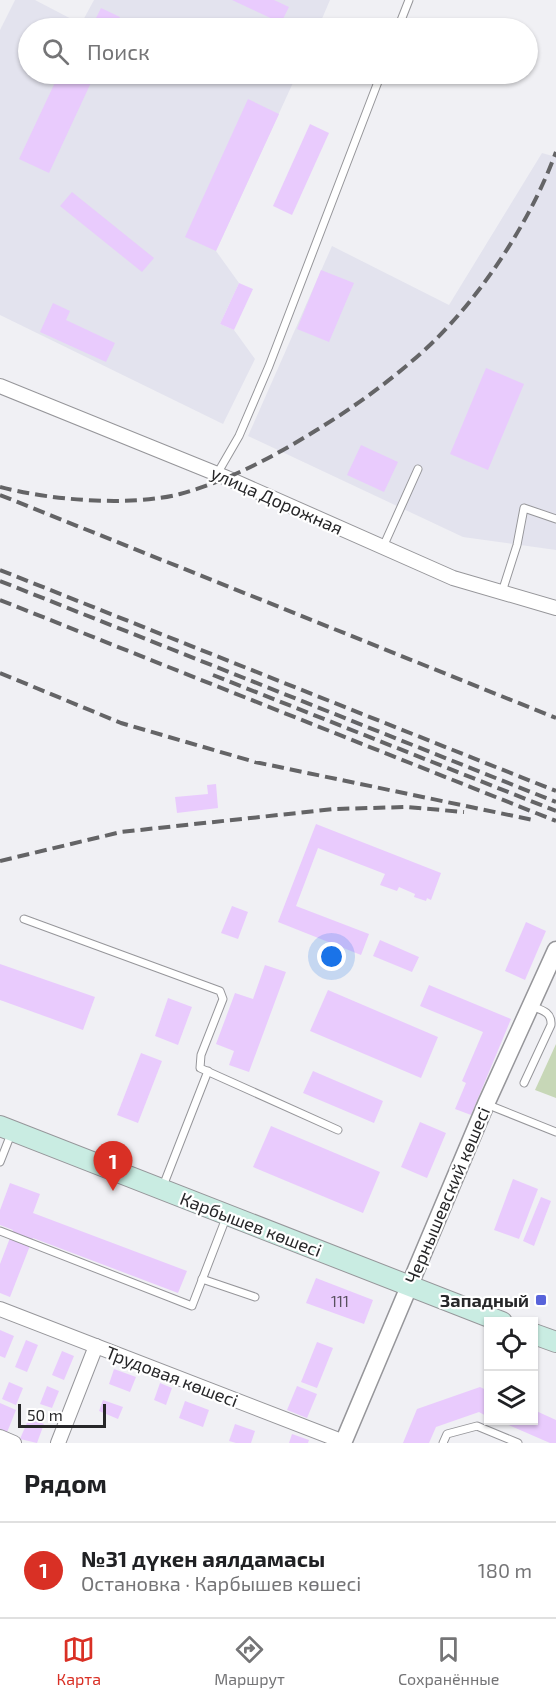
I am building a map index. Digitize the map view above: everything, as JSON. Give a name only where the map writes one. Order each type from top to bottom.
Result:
[{"type":"main road","name":"Карбышев көшесі","points":[[6,1129],[488,1317]]},
{"type":"main road","points":[[538,1335],[556,1342]]},
{"type":"street","name":"улица Дорожная","points":[[0,386],[217,474],[453,578],[556,608]]},
{"type":"street","name":"Чернышевский көшесі","points":[[343,1443],[486,1104],[556,950]]},
{"type":"street","name":"Трудовая көшесі","points":[[0,1309],[343,1443]]},
{"type":"street","points":[[58,1443],[96,1346]]},
{"type":"street","points":[[0,1437],[14,1443]]},
{"type":"lane","points":[[402,18],[409,0]]},
{"type":"lane","points":[[217,474],[239,436],[269,366],[377,84]]},
{"type":"lane","points":[[383,547],[418,469]]},
{"type":"lane","points":[[502,592],[517,545],[524,508],[556,519]]},
{"type":"lane","points":[[24,919],[220,991],[223,999],[201,1055],[200,1068],[338,1130]]},
{"type":"lane","points":[[524,1083],[551,1025],[551,1018],[547,1012],[531,1006]]},
{"type":"lane","points":[[162,1190],[208,1071]]},
{"type":"lane","points":[[486,1104],[556,1132]]},
{"type":"lane","points":[[0,1162],[6,1129]]},
{"type":"lane","points":[[0,1231],[192,1306],[227,1215]]},
{"type":"lane","points":[[202,1278],[255,1297]]},
{"type":"lane","points":[[443,1443],[447,1434],[477,1426],[518,1443]]},
{"type":"shaded area","points":[[15,0],[35,0],[70,18],[18,18],[18,84],[292,84],[216,251],[239,283],[220,324],[234,330],[255,359],[223,424],[0,315],[0,30]]},
{"type":"shaded area","points":[[94,0],[330,0],[322,18],[84,18]]},
{"type":"shaded area","points":[[542,153],[556,157],[556,550],[463,537],[248,436],[332,246],[449,305]]},
{"type":"green space","points":[[556,1044],[556,1098],[535,1090]]},
{"type":"building","points":[[232,0],[274,0],[289,7],[284,18],[270,18]]},
{"type":"building","points":[[101,8],[120,18],[96,18]]},
{"type":"building","points":[[54,84],[90,84],[49,173],[19,159]]},
{"type":"building","points":[[248,99],[279,114],[216,251],[185,237]]},
{"type":"building","points":[[310,124],[329,133],[292,215],[273,206]]},
{"type":"building","points":[[72,192],[154,258],[142,272],[60,206]]},
{"type":"building","points":[[321,270],[354,283],[329,342],[297,329]]},
{"type":"building","points":[[239,283],[253,289],[234,330],[220,324]]},
{"type":"building","points":[[53,303],[70,311],[66,320],[115,343],[106,362],[40,332]]},
{"type":"building","points":[[486,368],[524,384],[488,470],[450,454]]},
{"type":"building","points":[[361,445],[398,462],[384,492],[347,475]]},
{"type":"building","points":[[216,784],[218,808],[177,813],[175,797],[208,794],[207,785]]},
{"type":"building","points":[[316,824],[441,873],[431,900],[427,898],[426,901],[414,897],[415,894],[399,887],[397,891],[380,885],[385,874],[318,848],[296,906],[369,934],[361,955],[278,922]]},
{"type":"building","points":[[232,906],[248,912],[238,939],[221,933]]},
{"type":"building","points":[[526,922],[546,931],[525,980],[505,971]]},
{"type":"building","points":[[380,940],[419,957],[412,972],[373,956]]},
{"type":"building","points":[[0,964],[95,997],[83,1030],[0,1000]]},
{"type":"building","points":[[265,965],[286,972],[249,1072],[229,1065],[234,1051],[216,1044],[235,993],[253,999]]},
{"type":"building","points":[[429,985],[511,1019],[471,1115],[455,1109],[466,1083],[462,1081],[483,1032],[420,1006]]},
{"type":"building","points":[[328,990],[438,1037],[421,1078],[310,1031]]},
{"type":"building","points":[[168,998],[192,1007],[178,1045],[155,1036]]},
{"type":"building","points":[[141,1053],[162,1061],[138,1123],[117,1115]]},
{"type":"building","points":[[313,1071],[383,1101],[374,1123],[303,1093]]},
{"type":"building","points":[[420,1122],[446,1133],[427,1178],[401,1167]]},
{"type":"building","points":[[271,1126],[380,1172],[363,1213],[253,1167]]},
{"type":"building","points":[[513,1179],[538,1189],[519,1239],[494,1230]]},
{"type":"building","points":[[10,1183],[40,1194],[33,1213],[187,1271],[178,1293],[33,1238],[10,1297],[0,1293],[0,1264],[13,1230],[0,1225],[0,1210]]},
{"type":"building","points":[[541,1197],[551,1201],[534,1246],[523,1241]]},
{"type":"building","points":[[316,1278],[373,1300],[364,1324],[306,1303]]},
{"type":"building","points":[[0,1330],[14,1336],[5,1358],[0,1356]]},
{"type":"building","points":[[26,1340],[38,1345],[27,1372],[15,1367]]},
{"type":"building","points":[[317,1342],[333,1348],[317,1388],[301,1382]]},
{"type":"building","points":[[62,1351],[74,1356],[64,1380],[52,1375]]},
{"type":"building","points":[[114,1369],[136,1377],[130,1392],[109,1384]]},
{"type":"building","points":[[9,1382],[23,1388],[16,1405],[2,1399]]},
{"type":"building","points":[[160,1383],[172,1388],[166,1405],[154,1400]]},
{"type":"building","points":[[47,1386],[59,1391],[52,1408],[40,1404]]},
{"type":"building","points":[[297,1386],[317,1394],[307,1418],[287,1410]]},
{"type":"building","points":[[480,1387],[484,1389],[484,1415],[479,1412],[436,1427],[429,1443],[403,1443],[417,1409]]},
{"type":"building","points":[[103,1400],[123,1407],[118,1419],[99,1411]]},
{"type":"building","points":[[185,1401],[209,1410],[203,1427],[179,1418]]},
{"type":"building","points":[[0,1403],[16,1410],[6,1435],[0,1432]]},
{"type":"building","points":[[538,1412],[556,1420],[556,1443],[550,1443],[509,1425],[538,1425]]},
{"type":"building","points":[[29,1418],[44,1424],[37,1443],[20,1439]]},
{"type":"building","points":[[235,1424],[255,1431],[251,1443],[229,1441]]},
{"type":"building","points":[[292,1434],[309,1440],[308,1443],[289,1443]]},
{"type":"railway","points":[[0,487],[20,492],[90,500],[160,498],[198,489],[250,467],[299,441],[346,412],[390,379],[418,356],[450,324],[504,255],[533,204],[556,152]]},
{"type":"railway","points":[[0,495],[556,718]]},
{"type":"railway","points":[[0,570],[556,791]]},
{"type":"railway","points":[[0,581],[556,802]]},
{"type":"railway","points":[[0,600],[556,821]]},
{"type":"railway","points":[[0,673],[121,723],[255,762],[533,820]]},
{"type":"railway","points":[[213,675],[556,811]]},
{"type":"railway","points":[[0,861],[121,832],[334,809],[406,807],[464,812]]},
{"type":"place","name":"№31 дүкен аялдамасы","points":[[113,1191]]},
{"type":"place","name":"Западный","points":[[541,1300]]}]
